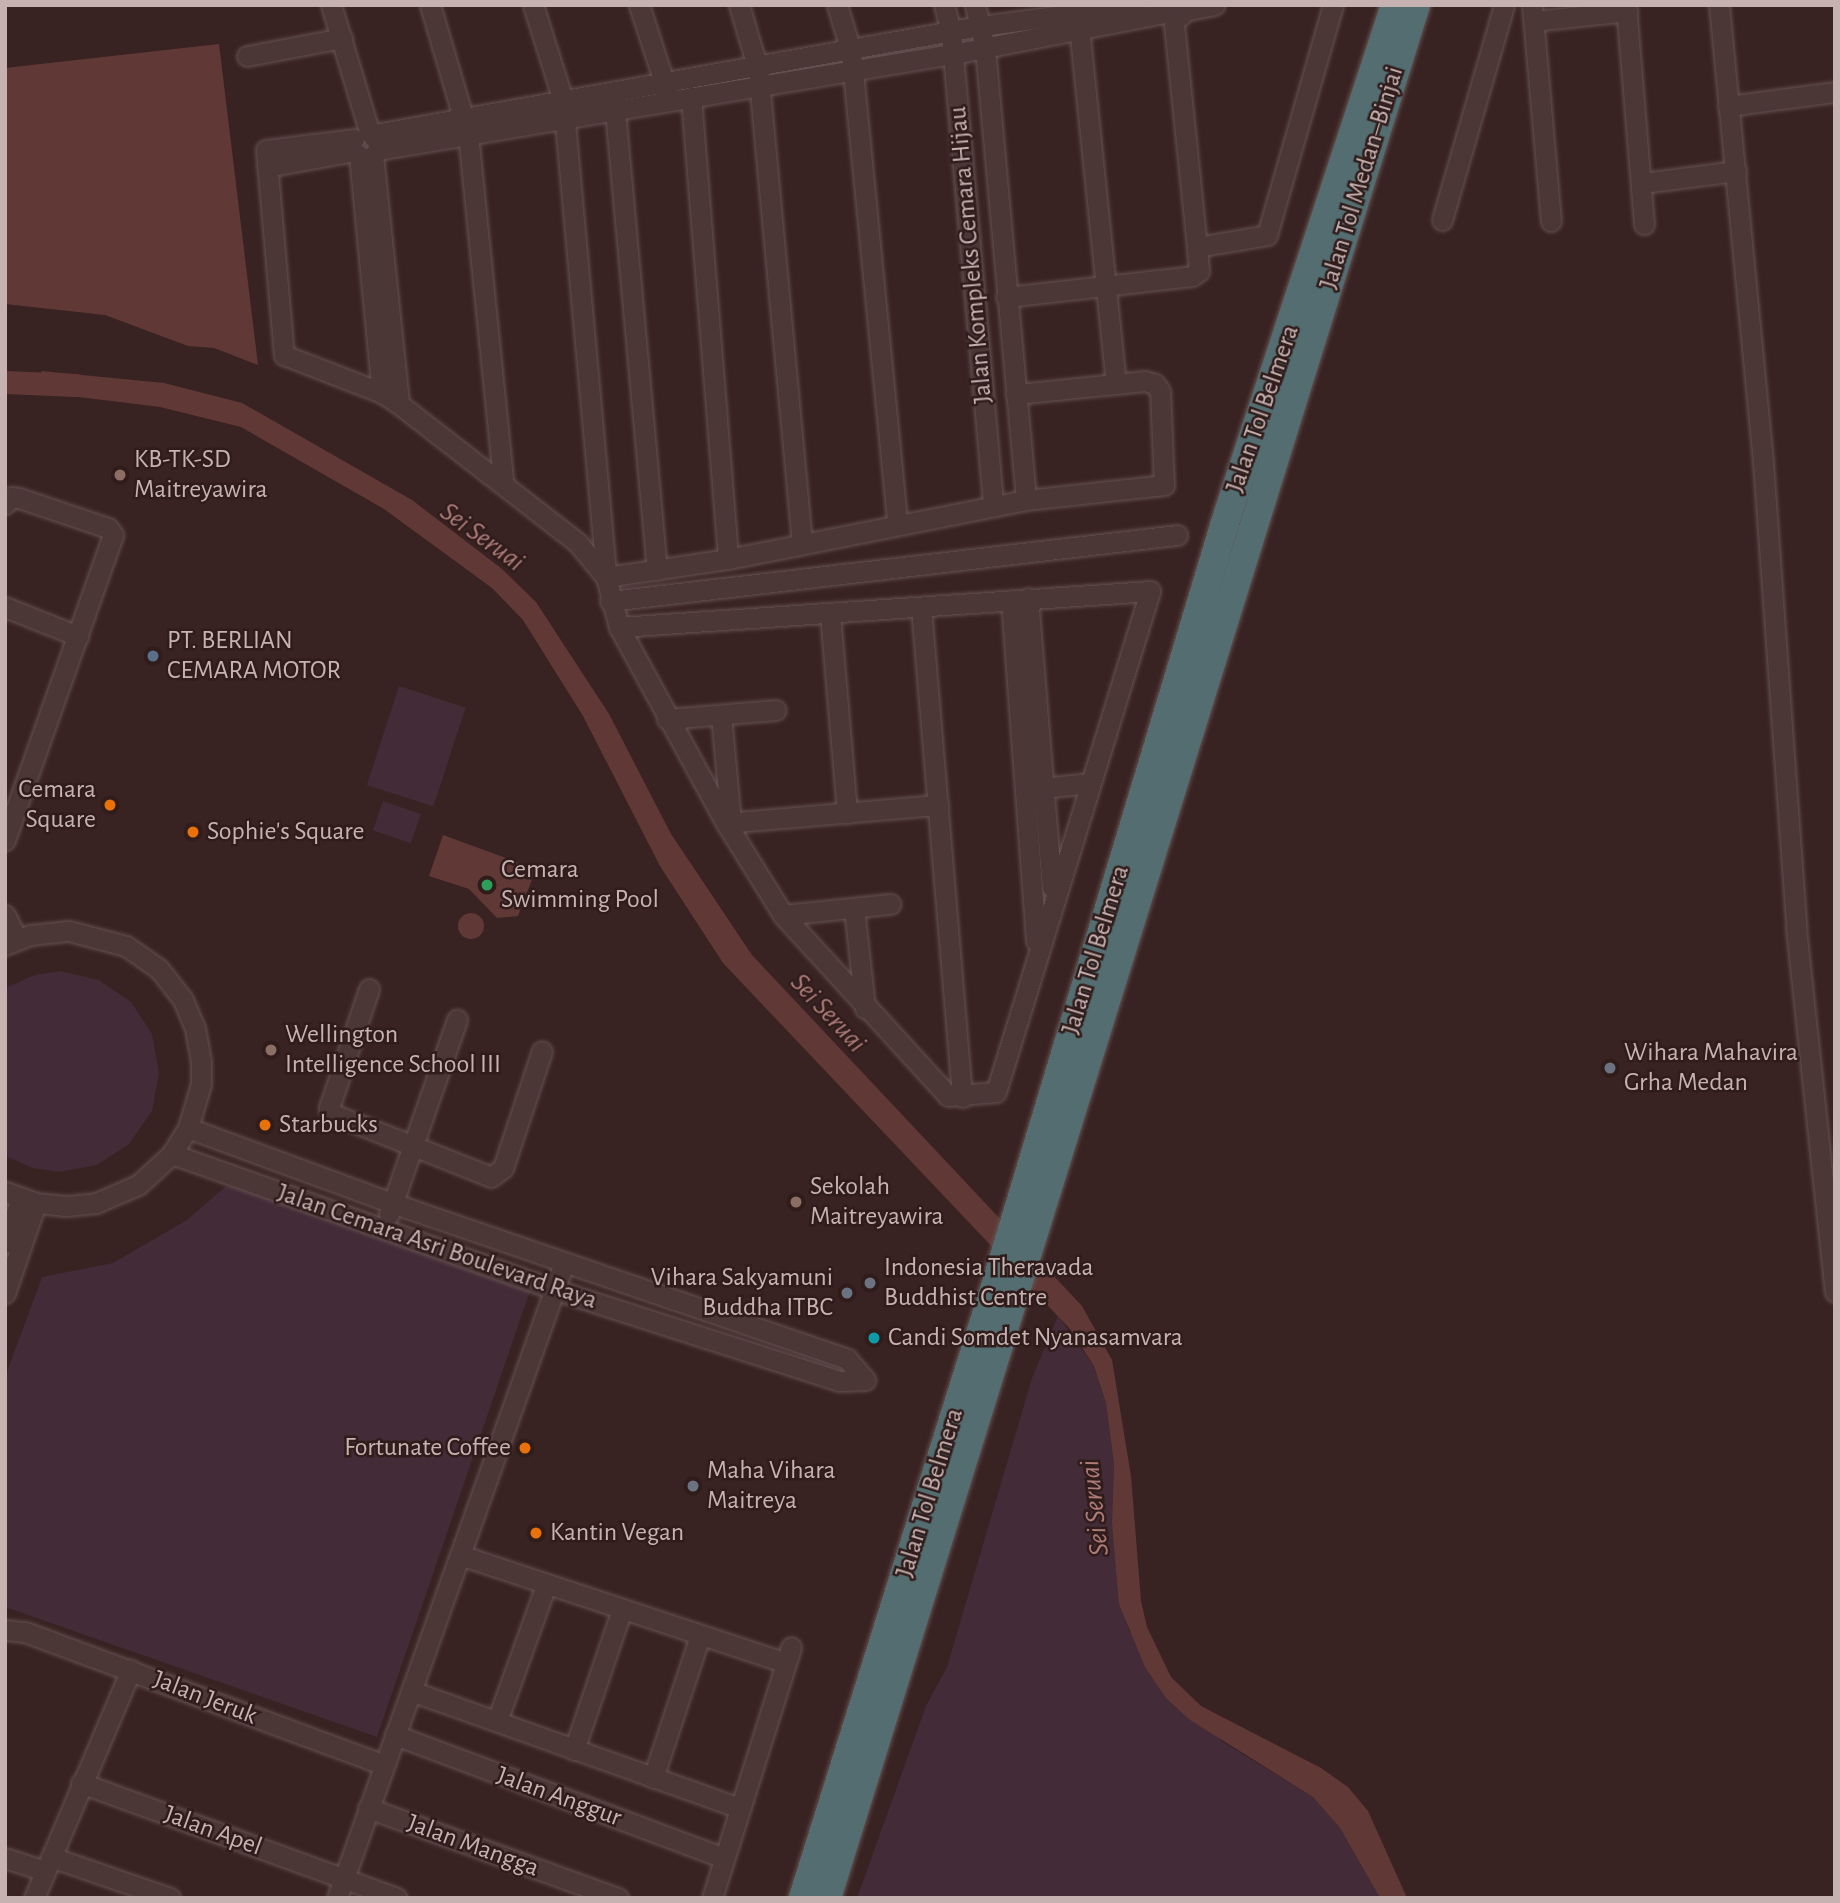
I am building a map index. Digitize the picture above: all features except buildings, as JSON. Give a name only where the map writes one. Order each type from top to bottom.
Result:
[{"type":"highway","name":"Jalan Tol Belmera","points":[[827,1898],[1228,513],[1395,5]]},
{"type":"highway","name":"Jalan Tol Medan–Binjai","points":[[1259,512],[1416,5]]},
{"type":"highway","name":"Jalan Tol Belmera","points":[[1025,1220],[1259,512]]},
{"type":"highway","name":"Jalan Tol Belmera","points":[[803,1898],[1006,1286]]},
{"type":"street","points":[[320,5],[336,40]]},
{"type":"street","points":[[331,5],[336,40],[365,143],[399,404]]},
{"type":"street","points":[[430,5],[467,127],[503,480]]},
{"type":"street","points":[[533,5],[564,109],[606,577],[610,601],[619,626],[667,719],[783,915],[948,1096],[962,1097],[999,1089],[1053,896],[1152,594],[1145,589],[830,614],[619,626]]},
{"type":"street","points":[[639,5],[668,92]]},
{"type":"street","points":[[739,5],[759,77],[802,544]]},
{"type":"street","points":[[837,5],[852,61],[897,524]]},
{"type":"street","name":"Jalan Kompleks Cemara Hijau","points":[[944,5],[966,29],[970,51],[993,506]]},
{"type":"street","name":"Jalan Kompleks Cemara Hijau","points":[[975,5],[966,29],[1006,297],[1026,500]]},
{"type":"street","points":[[606,577],[586,549],[503,480],[399,404],[382,393],[284,355],[267,148],[365,143],[852,61],[970,51],[1078,16],[1136,5]]},
{"type":"street","points":[[852,61],[966,29],[1078,16],[1179,10],[1215,5]]},
{"type":"street","points":[[1202,246],[1267,235],[1333,5]]},
{"type":"street","points":[[1442,220],[1504,5]]},
{"type":"street","points":[[1719,5],[1763,462],[1796,928],[1835,1292]]},
{"type":"street","points":[[1551,221],[1533,13],[1627,8],[1644,224]]},
{"type":"street","points":[[1006,297],[1196,275],[1202,246],[1179,10]]},
{"type":"street","points":[[1078,16],[1116,384]]},
{"type":"street","points":[[247,56],[336,40]]},
{"type":"street","points":[[564,109],[615,110],[668,92],[691,97],[759,77]]},
{"type":"street","points":[[1728,106],[1835,92]]},
{"type":"street","points":[[691,97],[728,559]]},
{"type":"street","points":[[615,110],[657,570]]},
{"type":"street","points":[[365,143],[382,393]]},
{"type":"street","points":[[1642,183],[1735,171]]},
{"type":"street","points":[[606,577],[728,559],[1026,500],[1164,485],[1158,387],[1145,381],[1016,394]]},
{"type":"street","points":[[5,504],[15,497],[112,532],[78,636],[5,839]]},
{"type":"street","points":[[610,601],[1177,535]]},
{"type":"street","points":[[1019,599],[1043,788],[1053,896]]},
{"type":"street","points":[[1019,599],[1038,956]]},
{"type":"street","points":[[5,607],[78,636]]},
{"type":"street","points":[[921,607],[962,1097]]},
{"type":"street","points":[[830,614],[847,813]]},
{"type":"street","points":[[667,719],[776,710]]},
{"type":"street","points":[[721,715],[728,823]]},
{"type":"street","points":[[1043,788],[1090,783]]},
{"type":"street","points":[[728,823],[938,806]]},
{"type":"street","points":[[783,915],[890,904]]},
{"type":"street","points":[[854,908],[865,1008]]},
{"type":"street","points":[[5,915],[11,942],[50,932],[89,933],[127,946],[159,969],[183,1000],[198,1039],[201,1084],[188,1128],[172,1154],[138,1185],[111,1198],[66,1206],[21,1198],[9,1252],[5,1293]]},
{"type":"street","points":[[369,989],[329,1108],[333,1114],[491,1177],[499,1173],[542,1051]]},
{"type":"street","points":[[383,1230],[457,1020]]},
{"type":"street","name":"Jalan Cemara Asri Boulevard Raya","points":[[172,1154],[553,1289],[703,1335],[839,1381],[865,1380],[847,1359],[392,1203],[188,1128]]},
{"type":"street","points":[[337,1898],[564,1263]]},
{"type":"street","points":[[703,1335],[710,1310]]},
{"type":"street","points":[[460,1555],[700,1636],[788,1655],[712,1898]]},
{"type":"street","points":[[497,1721],[546,1585]]},
{"type":"street","points":[[574,1750],[622,1609]]},
{"type":"street","name":"Jalan Jeruk","points":[[5,1621],[15,1631],[131,1670],[384,1765]]},
{"type":"street","points":[[653,1778],[700,1636]]},
{"type":"street","points":[[34,1898],[131,1670]]},
{"type":"street","points":[[411,1691],[739,1808]]},
{"type":"street","name":"Jalan Anggur","points":[[394,1735],[724,1858]]},
{"type":"street","name":"Jalan Apel","points":[[81,1783],[397,1898]]},
{"type":"street","name":"Jalan Mangga","points":[[368,1808],[618,1898]]},
{"type":"street","points":[[5,1858],[48,1864],[170,1898]]},
{"type":"shaded area","points":[[219,44],[258,365],[214,348],[188,346],[105,315],[5,304],[5,68]]},
{"type":"shaded area","points":[[41,371],[164,383],[242,403],[412,500],[502,569],[536,602],[609,714],[671,834],[752,955],[1082,1306],[1112,1360],[1131,1476],[1141,1601],[1147,1627],[1171,1677],[1201,1706],[1321,1768],[1348,1787],[1368,1811],[1407,1898],[1380,1898],[1340,1828],[1313,1797],[1190,1720],[1166,1698],[1145,1667],[1119,1604],[1112,1523],[1114,1464],[1106,1403],[1094,1366],[1070,1329],[723,963],[660,866],[583,716],[523,620],[492,588],[384,509],[241,427],[160,407],[46,393]]},
{"type":"shaded area","points":[[399,686],[466,708],[433,807],[367,785]]},
{"type":"shaded area","points":[[383,801],[421,814],[411,843],[373,830]]},
{"type":"shaded area","points":[[443,835],[536,869],[518,916],[497,918],[469,889],[429,876]]},
{"type":"shaded area","points":[[471,913],[480,917],[484,926],[480,935],[471,939],[462,935],[458,926],[462,917]]},
{"type":"shaded area","points":[[60,971],[99,980],[131,1002],[152,1034],[159,1073],[152,1111],[129,1144],[97,1165],[59,1172],[33,1168],[5,1156],[5,988],[35,975]]},
{"type":"shaded area","points":[[226,1186],[269,1193],[532,1285],[377,1737],[5,1607],[5,1377],[42,1277],[113,1263],[187,1220]]},
{"type":"shaded area","points":[[1058,1316],[1094,1366],[1106,1403],[1114,1464],[1112,1523],[1129,1631],[1221,1741],[1313,1797],[1340,1828],[1380,1898],[857,1898],[926,1706],[947,1667],[1032,1378]]},
{"type":"waterway","name":"Sei Seruai","points":[[5,382],[75,385]]},
{"type":"place","name":"KB-TK-SD Maitreyawira","points":[[120,475]]},
{"type":"place","name":"PT. BERLIAN CEMARA MOTOR","points":[[153,656]]},
{"type":"place","name":"Cemara Square","points":[[110,805]]},
{"type":"place","name":"Sophie's Square","points":[[193,832]]},
{"type":"place","name":"Cemara Swimming Pool","points":[[487,885]]},
{"type":"place","name":"Wellington Intelligence School III","points":[[271,1050]]},
{"type":"place","name":"Wihara Mahavira Grha Medan","points":[[1610,1068]]},
{"type":"place","name":"Starbucks","points":[[265,1125]]},
{"type":"place","name":"Sekolah Maitreyawira","points":[[796,1202]]},
{"type":"place","name":"Indonesia Theravada Buddhist Centre","points":[[870,1283]]},
{"type":"place","name":"Vihara Sakyamuni Buddha ITBC","points":[[847,1293]]},
{"type":"place","name":"Candi Somdet Nyanasamvara","points":[[874,1338]]},
{"type":"place","name":"Fortunate Coffee","points":[[525,1448]]},
{"type":"place","name":"Maha Vihara Maitreya","points":[[693,1486]]},
{"type":"place","name":"Kantin Vegan","points":[[536,1533]]}]
